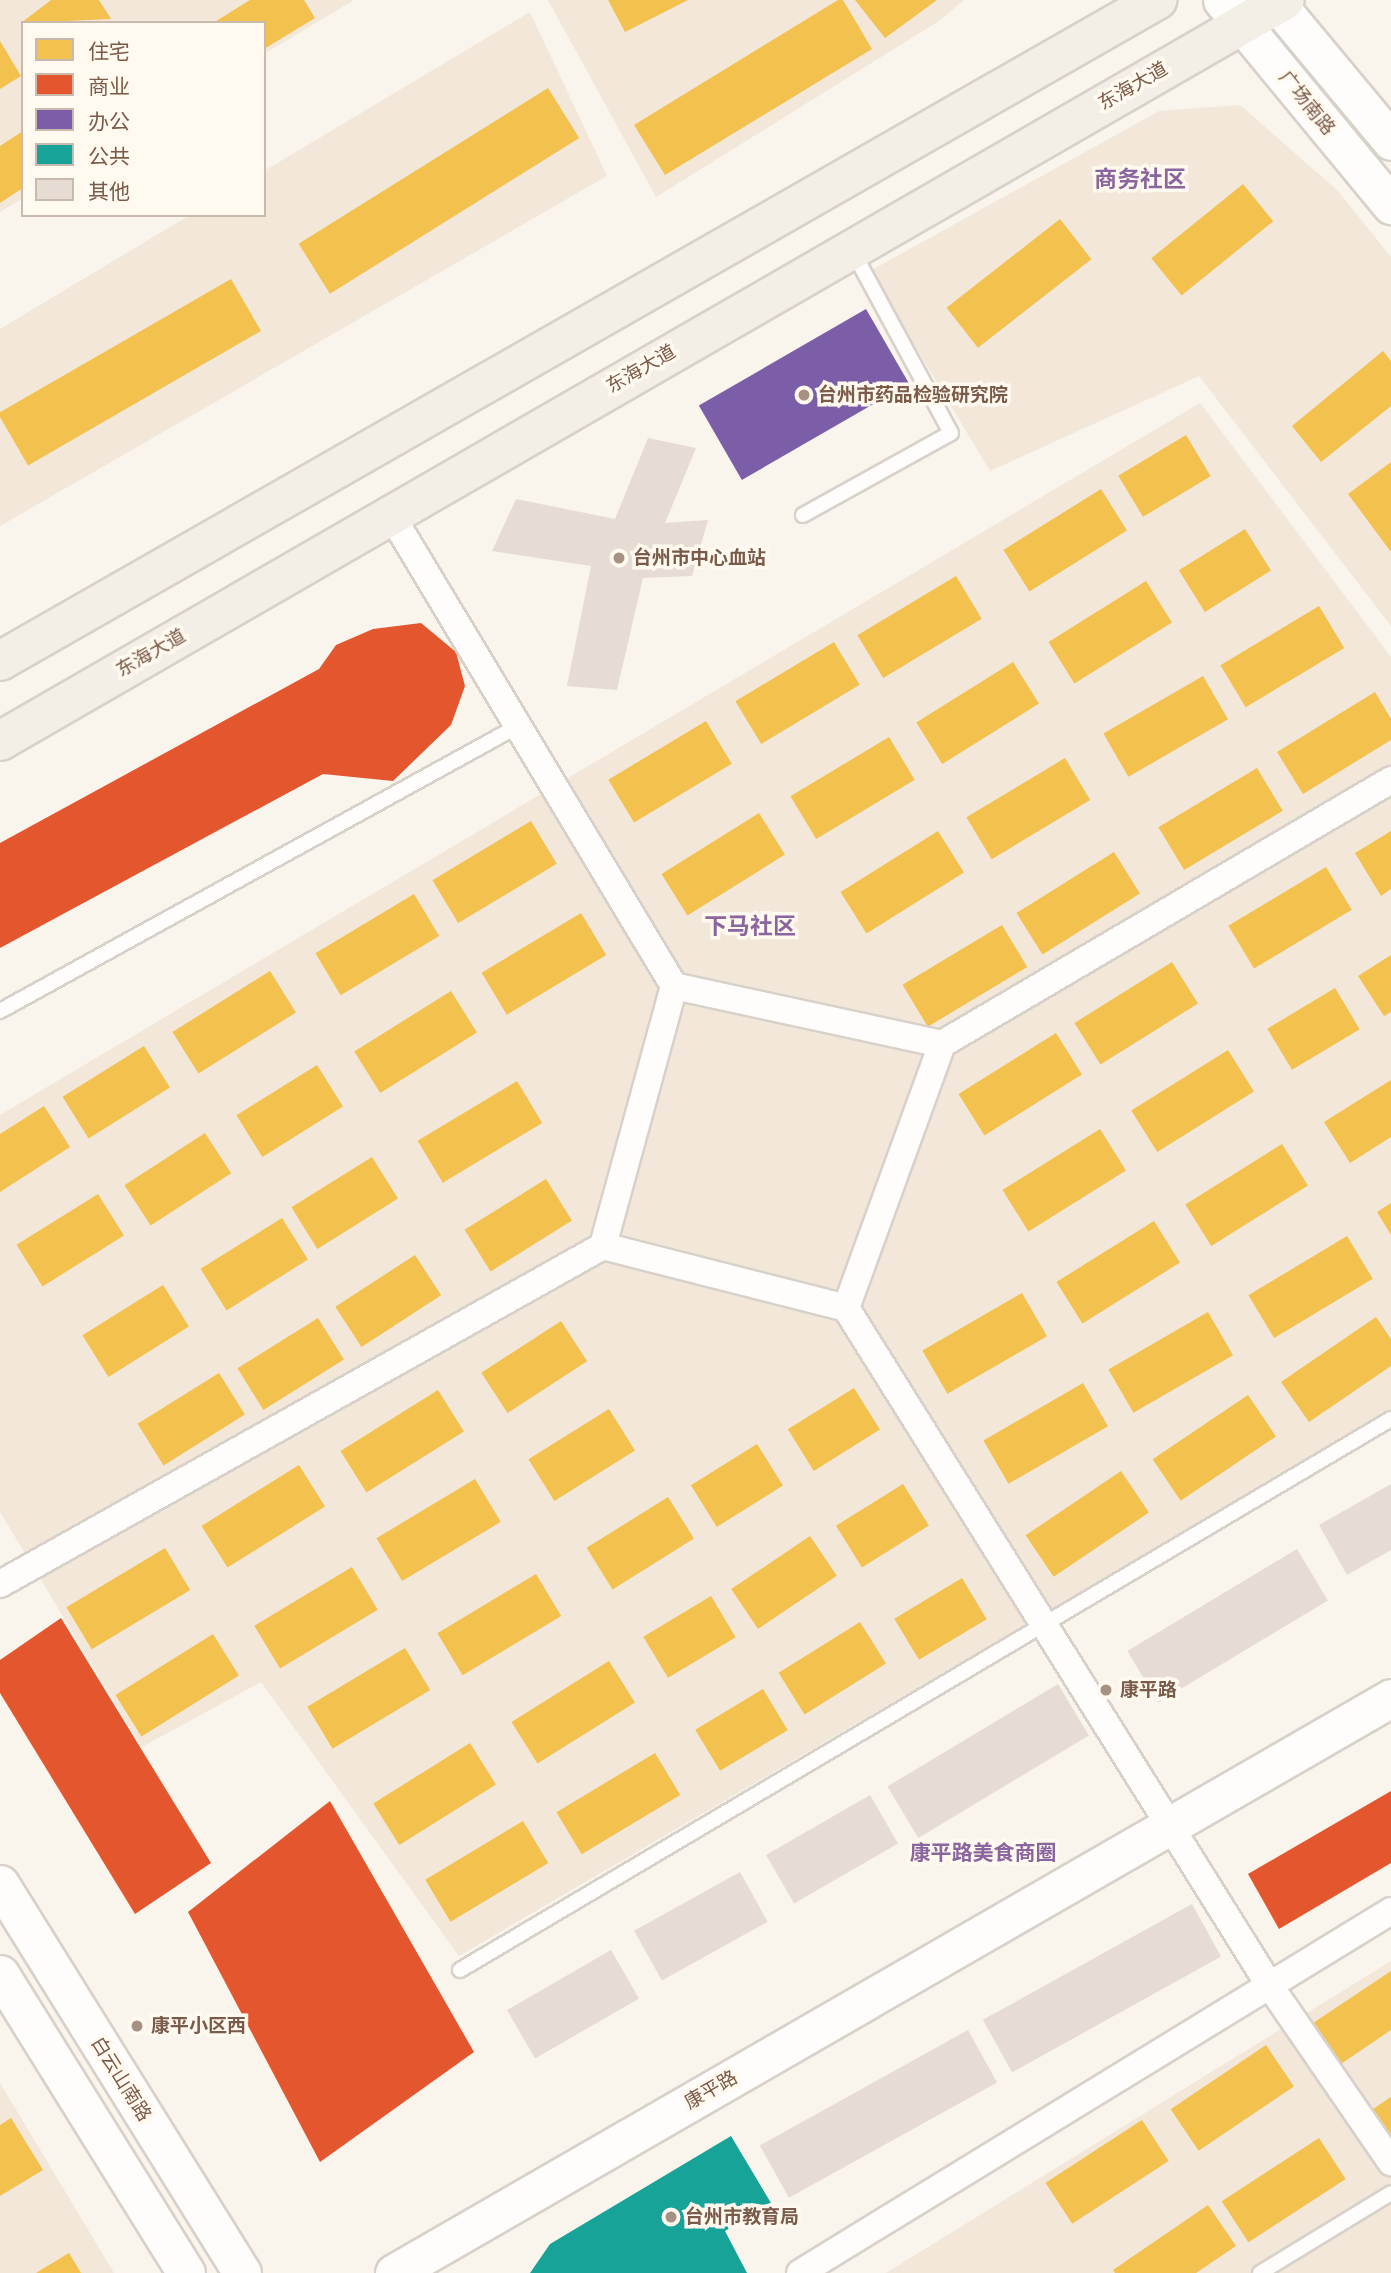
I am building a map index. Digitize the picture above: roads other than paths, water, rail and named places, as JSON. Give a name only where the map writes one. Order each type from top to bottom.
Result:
[{"type":"main road","points":[[0,661],[1157,0]]},
{"type":"main road","name":"东海大道","points":[[0,741],[851,248],[1232,12],[1279,2]]},
{"type":"main road","name":"广场南路","points":[[1279,2],[1391,141]]},
{"type":"main road","name":"广场南路","points":[[1232,12],[1391,205]]},
{"type":"main road","name":"康平路","points":[[394,2273],[1391,1698]]},
{"type":"main road","name":"白云山南路","points":[[0,1884],[242,2273]]},
{"type":"main road","points":[[0,1974],[186,2273]]},
{"type":"street","points":[[390,513],[674,986],[603,1246]]},
{"type":"street","points":[[846,1308],[942,1044],[1391,780]]},
{"type":"street","points":[[674,986],[942,1044]]},
{"type":"street","points":[[0,1584],[603,1246],[846,1308],[1270,1986],[1391,2161]]},
{"type":"street","points":[[800,2273],[1391,1912]]},
{"type":"lane","points":[[803,515],[951,433],[851,248]]},
{"type":"lane","points":[[0,1011],[518,726]]},
{"type":"lane","points":[[460,1969],[1391,1419]]},
{"type":"lane","points":[[1260,2273],[1391,2193]]},
{"type":"place","name":"台州市药品检验研究院","points":[[804,395]]},
{"type":"place","name":"台州市中心血站","points":[[619,558]]},
{"type":"place","name":"康平路","points":[[1106,1690]]},
{"type":"place","name":"康平小区西","points":[[137,2026]]},
{"type":"place","name":"台州市教育局","points":[[671,2217]]},
{"type":"district","name":"商务社区","points":[[1140,179]]},
{"type":"district","name":"下马社区","points":[[750,926]]},
{"type":"district","name":"康平路美食商圈","points":[[983,1852]]}]
